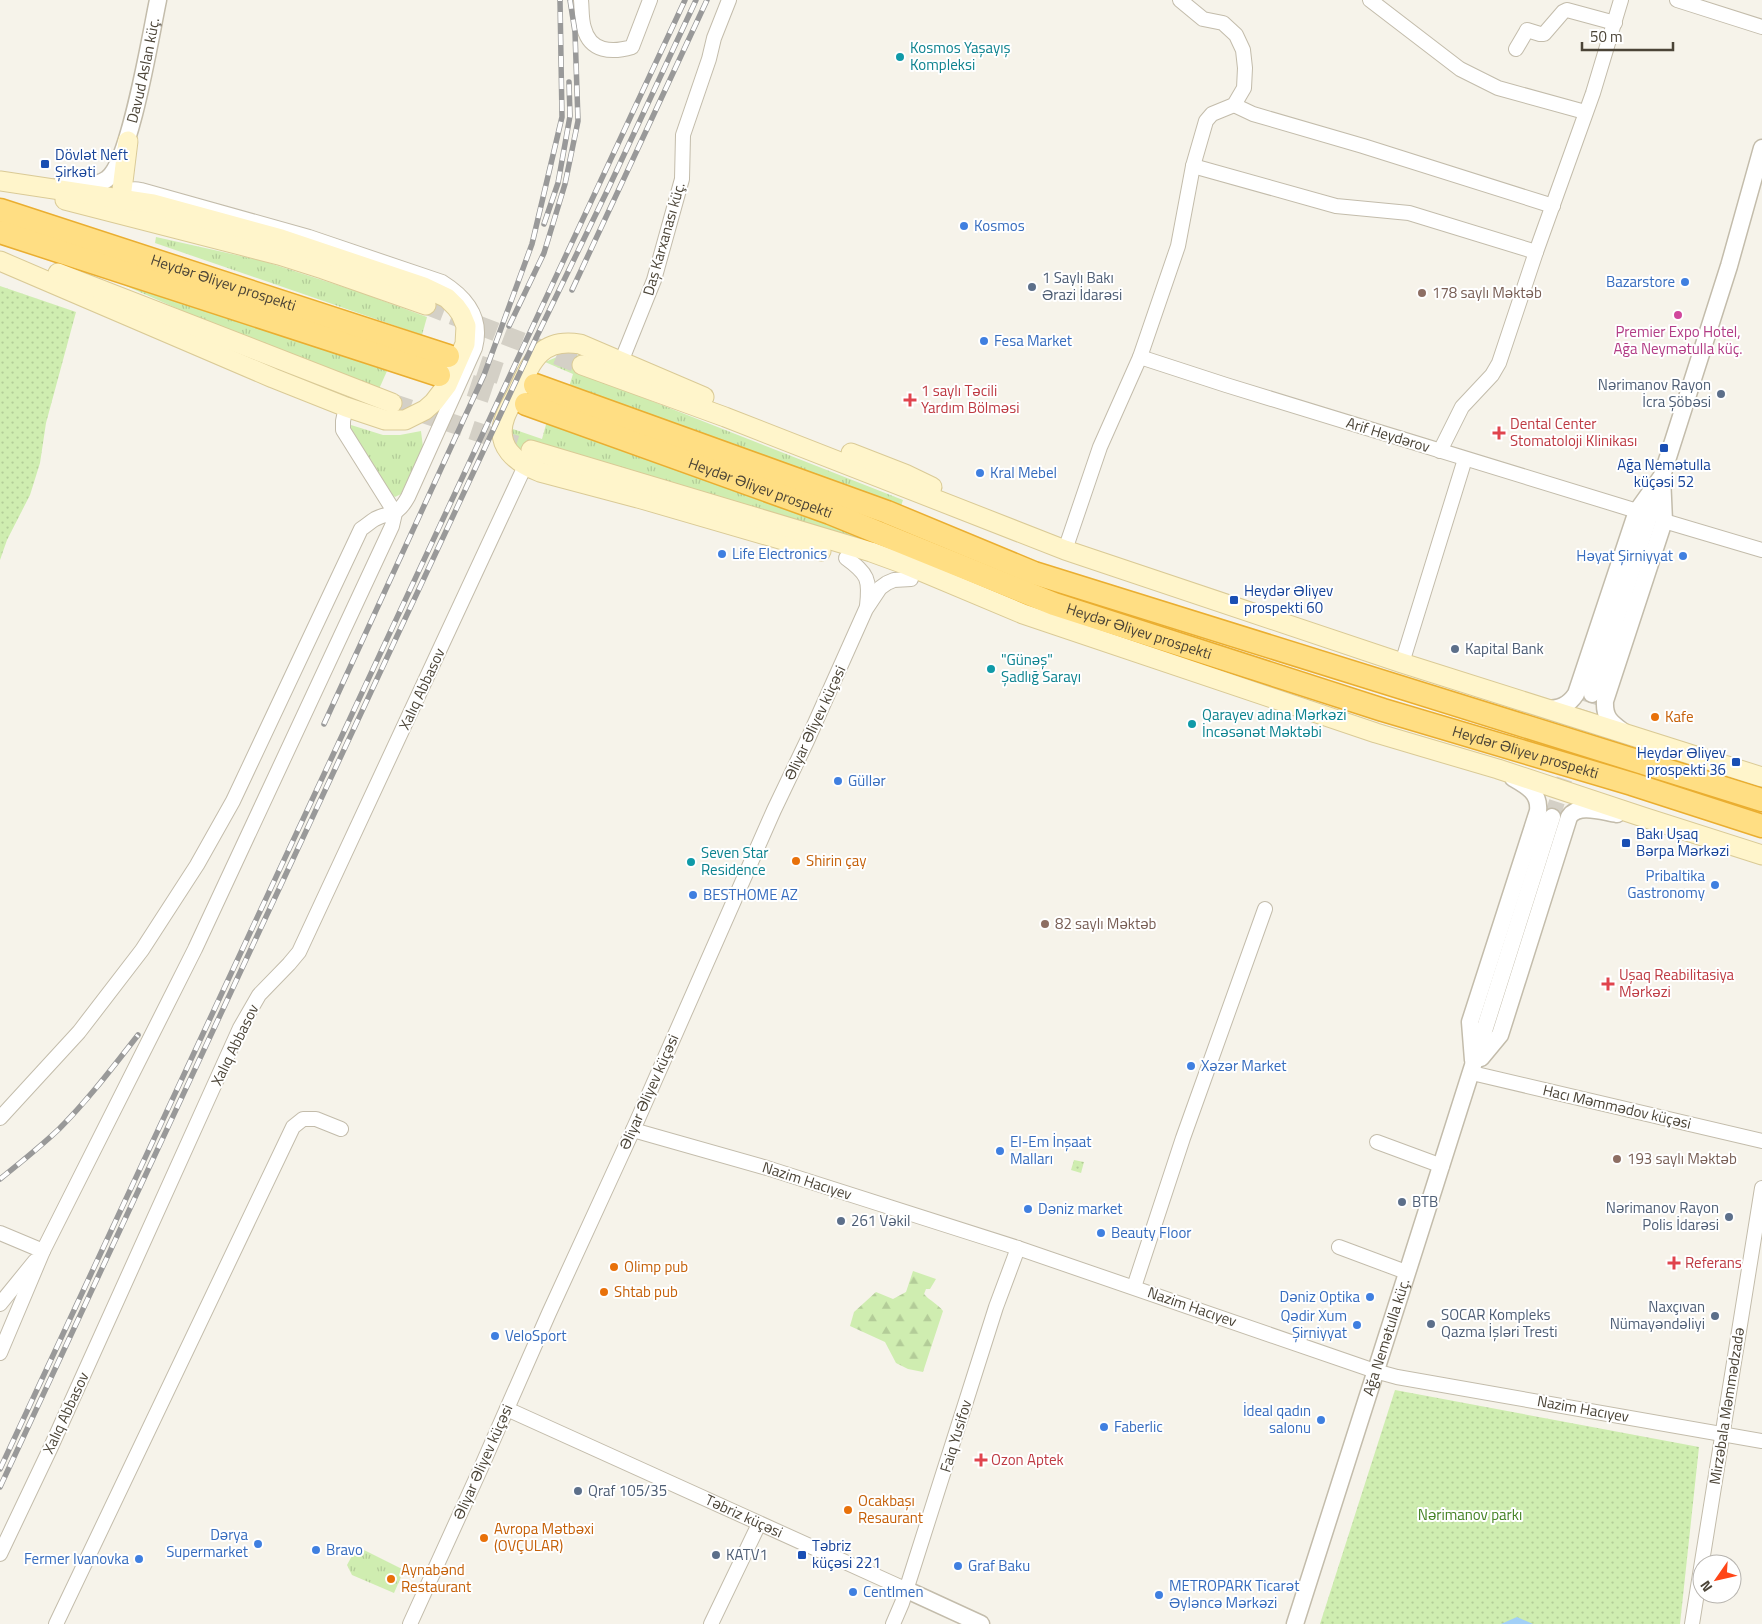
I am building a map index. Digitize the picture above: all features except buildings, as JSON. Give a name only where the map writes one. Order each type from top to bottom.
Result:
[{"type":"highway","name":"Heydər Əliyev prospekti","points":[[0,210],[443,365],[0,232]]},
{"type":"highway","name":"Heydər Əliyev prospekti","points":[[1762,800],[1034,573],[887,512],[530,395],[830,513],[1054,604],[1384,710],[1632,784],[1762,826]]},
{"type":"main road","points":[[128,141],[122,198],[125,211],[151,222]]},
{"type":"main road","points":[[0,181],[153,204],[307,247],[438,292],[456,306],[466,326],[465,344],[447,385],[425,410],[414,416],[397,421],[376,418],[273,378],[0,261]]},
{"type":"main road","points":[[0,181],[279,255],[426,305]]},
{"type":"main road","points":[[0,255],[69,277],[392,403]]},
{"type":"main road","points":[[1023,614],[871,552],[528,458],[518,462],[508,450],[502,431],[504,418],[530,364],[537,355],[555,344],[570,342],[589,347],[765,421],[905,474],[1026,536]]},
{"type":"main road","points":[[582,365],[726,417],[1065,550],[1402,663],[1762,777]]},
{"type":"main road","points":[[528,458],[1023,614],[1376,733],[1498,769],[1643,818],[1762,855]]},
{"type":"street","name":"Davud Aslan küç.","points":[[0,181],[98,183],[104,181],[113,173],[128,141],[158,0]]},
{"type":"street","points":[[581,0],[584,28],[591,42],[604,49],[618,52],[632,47],[650,0]]},
{"type":"street","name":"Daş Karxanası küç.","points":[[622,362],[654,280],[682,179],[683,135],[709,59],[714,38],[729,0]]},
{"type":"street","points":[[1065,550],[1100,447],[1140,357],[1178,246],[1193,166],[1206,122],[1212,114],[1234,105],[1244,88],[1244,50],[1236,35],[1223,23],[1203,19],[1180,0]]},
{"type":"street","points":[[1370,0],[1460,69],[1498,88],[1585,112]]},
{"type":"street","points":[[1440,451],[1462,407],[1492,375],[1499,363],[1615,24],[1621,0]]},
{"type":"street","points":[[1677,0],[1762,27]]},
{"type":"street","points":[[1516,49],[1527,30],[1544,34],[1563,12],[1567,10],[1615,24]]},
{"type":"street","points":[[1234,105],[1253,114],[1363,146],[1553,206]]},
{"type":"street","points":[[1592,694],[1726,275],[1762,148]]},
{"type":"street","points":[[1193,166],[1336,206],[1409,213],[1536,252]]},
{"type":"street","points":[[0,1118],[79,1032],[151,937],[197,865],[224,819],[361,529],[376,519],[394,513],[401,508],[408,497],[475,348],[477,339],[477,325],[466,302],[442,282],[309,237],[141,190],[131,189],[125,192],[122,198]]},
{"type":"street","name":"Arif Heydərov","points":[[1140,357],[1226,386],[1636,511]]},
{"type":"street","points":[[0,1353],[43,1251],[195,949],[388,537],[394,520],[394,513],[343,430],[342,421],[346,407]]},
{"type":"street","name":"Xalıq Abbasov","points":[[0,1554],[50,1449],[240,1028],[260,995],[299,952],[528,458]]},
{"type":"street","points":[[1402,663],[1464,458]]},
{"type":"street","points":[[1544,709],[1560,707],[1568,703],[1576,694],[1636,511],[1662,476]]},
{"type":"street","points":[[1627,734],[1608,718],[1605,710],[1605,701],[1664,521],[1662,476]]},
{"type":"street","points":[[1664,521],[1762,550]]},
{"type":"street","name":"Əliyar Əliyev küçəsi","points":[[846,558],[862,569],[866,576],[869,584],[866,609]]},
{"type":"street","name":"Əliyar Əliyev küçəsi","points":[[413,1618],[633,1130],[774,810],[866,609],[880,588],[887,583],[894,580],[911,579]]},
{"type":"street","points":[[1472,1071],[1470,1022],[1539,806],[1537,797],[1527,786],[1498,769]]},
{"type":"street","points":[[1472,1071],[1500,1035],[1567,820],[1571,813],[1583,809],[1643,818]]},
{"type":"street","name":"Ağa Nemətulla küç.","points":[[1295,1624],[1406,1272],[1479,1052],[1552,817]]},
{"type":"street","points":[[1134,1287],[1183,1138],[1265,909]]},
{"type":"street","name":"Hacı Məmmədov küçəsi","points":[[1472,1071],[1762,1141]]},
{"type":"street","points":[[56,1624],[293,1127],[303,1119],[316,1118],[341,1129]]},
{"type":"street","name":"Nazim Hacıyev","points":[[633,1130],[767,1168],[1018,1248],[1375,1371],[1397,1377],[1762,1441]]},
{"type":"street","points":[[1377,1142],[1442,1166]]},
{"type":"street","name":"Mirzəbala Məmmədzadə","points":[[1692,1624],[1762,1188]]},
{"type":"street","points":[[0,1233],[43,1251]]},
{"type":"street","points":[[1339,1247],[1406,1272]]},
{"type":"street","name":"Faiq Yusifov","points":[[893,1624],[906,1590],[993,1316],[1018,1248]]},
{"type":"street","points":[[0,1304],[43,1251]]},
{"type":"street","name":"Təbriz küçəsi","points":[[507,1409],[981,1624]]},
{"type":"street","points":[[711,1624],[759,1524]]},
{"type":"green space","points":[[156,237],[263,261],[359,292],[427,317],[422,335],[155,243]]},
{"type":"green space","points":[[99,274],[387,371],[379,389],[219,327]]},
{"type":"green space","points":[[0,286],[76,312],[46,423],[40,463],[30,495],[7,540],[0,560]]},
{"type":"green space","points":[[564,354],[583,357],[578,372],[903,500],[901,506],[569,387],[573,374],[545,362]]},
{"type":"green space","points":[[547,421],[888,545],[887,549],[524,458],[513,447],[510,428],[542,439]]},
{"type":"green space","points":[[351,425],[383,435],[400,435],[421,431],[423,447],[401,494],[395,497],[391,494],[351,434],[349,429]]},
{"type":"green space","points":[[1074,1160],[1084,1162],[1081,1173],[1071,1170]]},
{"type":"green space","points":[[913,1271],[936,1279],[930,1289],[926,1289],[924,1294],[943,1311],[923,1372],[908,1369],[896,1363],[885,1342],[850,1326],[854,1312],[876,1292],[893,1299],[906,1292]]},
{"type":"green space","name":"Nərimanov parkı","points":[[1395,1390],[1699,1447],[1680,1624],[1320,1624]]},
{"type":"green space","points":[[364,1550],[404,1570],[394,1593],[352,1575],[347,1565],[353,1554]]},
{"type":"water","points":[[1517,1617],[1533,1624],[1501,1624]]},
{"type":"tunnel","points":[[426,305],[582,365]]},
{"type":"tunnel","points":[[448,356],[535,385]]},
{"type":"tunnel","points":[[439,375],[526,404]]},
{"type":"tunnel","points":[[392,403],[531,450]]},
{"type":"tunnel","points":[[1552,817],[1592,694]]},
{"type":"railway","points":[[324,724],[484,375],[532,244],[562,117],[560,0]]},
{"type":"railway","points":[[509,326],[544,253],[565,184],[578,121],[575,32],[570,0]]},
{"type":"railway","points":[[0,1469],[685,0]]},
{"type":"railway","points":[[0,1487],[537,336],[696,0]]},
{"type":"railway","points":[[572,290],[707,0]]},
{"type":"railway","points":[[544,224],[558,183],[570,116],[569,82]]},
{"type":"railway","points":[[0,1179],[45,1142],[70,1118],[138,1035]]},
{"type":"place","name":"Kosmos Yaşayış Kompleksi","points":[[900,57]]},
{"type":"place","name":"Dövlət Neft Şirkəti","points":[[45,164]]},
{"type":"place","name":"Kosmos","points":[[964,226]]},
{"type":"place","name":"Bazarstore","points":[[1685,282]]},
{"type":"place","name":"1 Saylı Bakı Ərazi İdarəsi","points":[[1032,287]]},
{"type":"place","name":"178 saylı Məktəb","points":[[1422,293]]},
{"type":"place","name":"Premier Expo Hotel, Ağa Neymətulla küç.","points":[[1678,315]]},
{"type":"place","name":"Fesa Market","points":[[984,341]]},
{"type":"place","name":"Nərimanov Rayon İcra Şöbəsi","points":[[1721,394]]},
{"type":"place","name":"1 saylı Təcili Yardım Bölməsi","points":[[910,400]]},
{"type":"place","name":"Dental Center Stomatoloji Klinikası","points":[[1499,433]]},
{"type":"place","name":"Ağa Nemətulla küçəsi 52","points":[[1664,448]]},
{"type":"place","name":"Kral Mebel","points":[[980,473]]},
{"type":"place","name":"Life Electronics","points":[[722,554]]},
{"type":"place","name":"Həyat Şirniyyat","points":[[1683,556]]},
{"type":"place","name":"Heydər Əliyev prospekti 60","points":[[1234,600]]},
{"type":"place","name":"Kapital Bank","points":[[1455,649]]},
{"type":"place","name":"\"Günəş\" Şadlığ Sarayı","points":[[991,669]]},
{"type":"place","name":"Kafe","points":[[1655,717]]},
{"type":"place","name":"Qarayev adına Mərkəzi İncəsənət Məktəbi","points":[[1192,724]]},
{"type":"place","name":"Heydər Əliyev prospekti 36","points":[[1736,762]]},
{"type":"place","name":"Güllər","points":[[838,781]]},
{"type":"place","name":"Bakı Uşaq Bərpa Mərkəzi","points":[[1626,843]]},
{"type":"place","name":"Shirin çay","points":[[796,861]]},
{"type":"place","name":"Seven Star Residence","points":[[691,862]]},
{"type":"place","name":"Pribaltika Gastronomy","points":[[1715,885]]},
{"type":"place","name":"BESTHOME AZ","points":[[693,895]]},
{"type":"place","name":"82 saylı Məktəb","points":[[1045,924]]},
{"type":"place","name":"Uşaq Reabilitasiya Mərkəzi","points":[[1608,984]]},
{"type":"place","name":"Xəzər Market","points":[[1191,1066]]},
{"type":"place","name":"El-Em İnşaat Malları","points":[[1000,1151]]},
{"type":"place","name":"193 saylı Məktəb","points":[[1617,1159]]},
{"type":"place","name":"BTB","points":[[1402,1202]]},
{"type":"place","name":"Dəniz market","points":[[1028,1209]]},
{"type":"place","name":"Nərimanov Rayon Polis İdarəsi","points":[[1729,1217]]},
{"type":"place","name":"261 Vəkil","points":[[841,1221]]},
{"type":"place","name":"Beauty Floor","points":[[1101,1233]]},
{"type":"place","name":"Referans","points":[[1674,1263]]},
{"type":"place","name":"Olimp pub","points":[[614,1267]]},
{"type":"place","name":"Shtab pub","points":[[604,1292]]},
{"type":"place","name":"Dəniz Optika","points":[[1370,1297]]},
{"type":"place","name":"Naxçıvan Nümayəndəliyi","points":[[1715,1316]]},
{"type":"place","name":"SOCAR Kompleks Qazma İşləri Tresti","points":[[1431,1324]]},
{"type":"place","name":"Qədir Xum Şirniyyat","points":[[1357,1325]]},
{"type":"place","name":"VeloSport","points":[[495,1336]]},
{"type":"place","name":"İdeal qadın salonu","points":[[1321,1420]]},
{"type":"place","name":"Faberlic","points":[[1104,1427]]},
{"type":"place","name":"Ozon Aptek","points":[[981,1460]]},
{"type":"place","name":"Qraf 105/35","points":[[578,1491]]},
{"type":"place","name":"Ocakbaşı Resaurant","points":[[848,1510]]},
{"type":"place","name":"Avropa Mətbəxi (OVÇULAR)","points":[[484,1538]]},
{"type":"place","name":"Dərya Supermarket","points":[[258,1544]]},
{"type":"place","name":"Bravo","points":[[316,1550]]},
{"type":"place","name":"KATV1","points":[[716,1555]]},
{"type":"place","name":"Təbriz küçəsi 221","points":[[802,1555]]},
{"type":"place","name":"Fermer Ivanovka","points":[[139,1559]]},
{"type":"place","name":"Graf Baku","points":[[958,1566]]},
{"type":"place","name":"Aynabənd Restaurant","points":[[391,1579]]},
{"type":"place","name":"Centlmen","points":[[853,1592]]},
{"type":"place","name":"METROPARK Ticarət Əyləncə Mərkəzi","points":[[1159,1595]]}]
